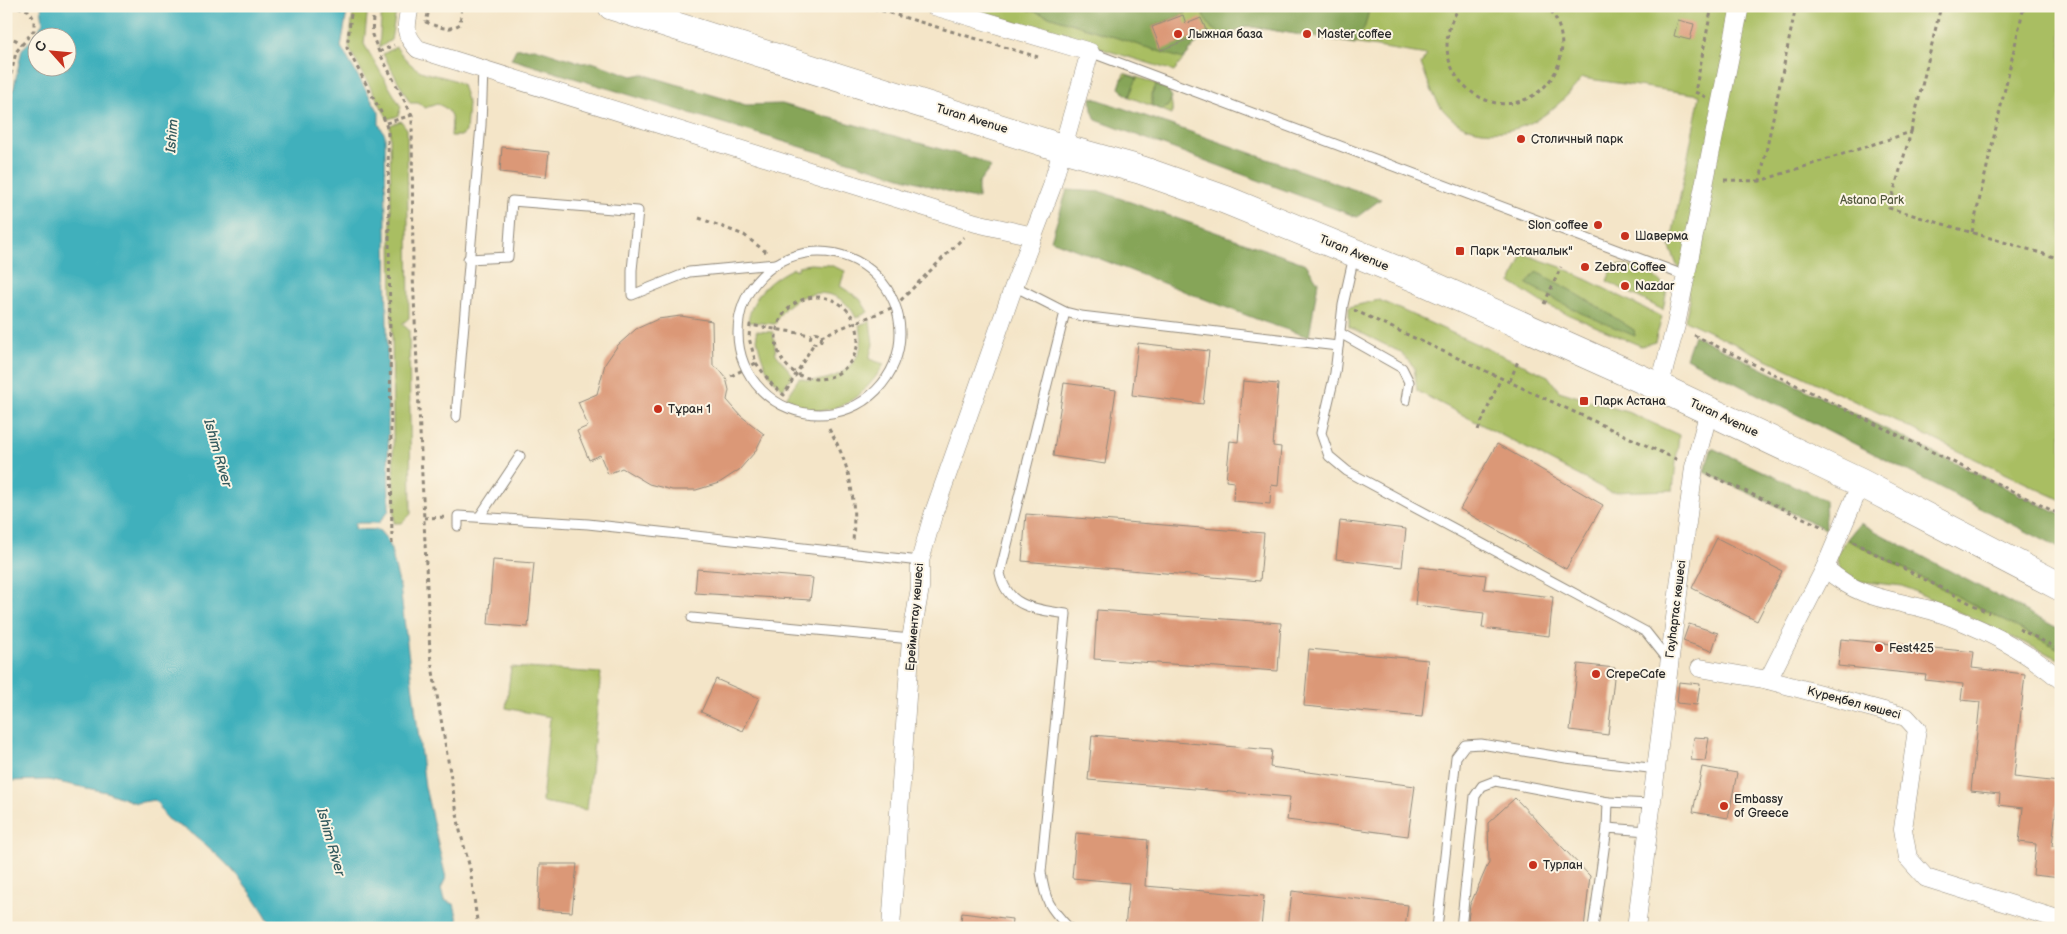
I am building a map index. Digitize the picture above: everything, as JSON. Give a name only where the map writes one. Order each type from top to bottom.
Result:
[{"type":"main road","name":"Turan Avenue","points":[[612,6],[1062,148],[1141,170],[1226,200],[1425,282],[1658,387],[1861,483],[2061,587]]},
{"type":"street","points":[[410,6],[406,30],[408,39],[418,49],[976,223],[1033,236]]},
{"type":"street","points":[[934,6],[1090,52]]},
{"type":"street","points":[[1658,387],[1676,325],[1740,6]]},
{"type":"street","name":"Ерейментау көшесі","points":[[892,928],[911,639],[920,588],[920,561],[1014,286],[1050,189],[1090,52]]},
{"type":"street","name":"Гауhартас көшесі","points":[[1636,928],[1694,467],[1709,411]]},
{"type":"street","points":[[1768,680],[1825,568],[1861,483]]},
{"type":"street","points":[[1825,568],[1852,589],[1888,602],[1928,610],[1967,623],[2042,664],[2061,680]]},
{"type":"street","name":"Күреңбел көшесі","points":[[1700,668],[1768,680],[1906,717],[1917,729],[1903,829],[1908,858],[1926,878],[2061,920]]},
{"type":"lane","points":[[1090,52],[1686,276]]},
{"type":"lane","points":[[456,417],[468,259],[481,125],[483,68]]},
{"type":"lane","points":[[468,259],[508,257],[512,200],[638,211],[632,296],[689,272],[776,264]]},
{"type":"lane","points":[[823,252],[848,257],[869,269],[886,287],[895,306],[900,336],[894,363],[880,386],[859,404],[842,411],[823,414],[803,413],[785,407],[769,397],[755,384],[738,345],[738,321],[745,299],[758,279],[776,264],[799,254],[823,252]]},
{"type":"lane","points":[[1354,253],[1343,305],[1335,373],[1321,433],[1329,456],[1347,471],[1646,632],[1669,661]]},
{"type":"lane","points":[[1014,286],[1065,312],[1338,346]]},
{"type":"lane","points":[[1065,312],[1000,573],[1002,585],[1014,599],[1029,608],[1066,614],[1041,872],[1044,891],[1050,909],[1069,928]]},
{"type":"lane","points":[[1340,333],[1402,368],[1409,382],[1406,400]]},
{"type":"lane","points":[[480,516],[520,456]]},
{"type":"lane","points":[[458,521],[480,516],[588,524],[852,555],[920,561]]},
{"type":"lane","points":[[692,618],[911,639]]},
{"type":"lane","points":[[1437,928],[1456,756],[1466,745],[1481,744],[1566,758],[1657,769]]},
{"type":"lane","points":[[1461,928],[1475,796],[1482,786],[1495,781],[1608,802],[1652,804]]},
{"type":"lane","points":[[1593,928],[1607,828],[1608,802]]},
{"type":"lane","points":[[1607,828],[1648,831]]},
{"type":"path","points":[[6,98],[16,52],[34,30],[34,19],[28,10],[14,6]]},
{"type":"path","points":[[352,6],[347,48],[388,131],[392,544]]},
{"type":"path","points":[[430,6],[426,22],[445,29],[453,28],[460,24],[462,6]]},
{"type":"path","points":[[866,6],[1038,57]]},
{"type":"path","points":[[1461,6],[1450,25],[1446,44],[1450,64],[1459,81],[1473,94],[1491,102],[1510,103],[1528,98],[1545,88],[1556,73],[1563,54],[1563,35],[1556,17],[1548,6]]},
{"type":"path","points":[[1760,181],[1796,6]]},
{"type":"path","points":[[1942,6],[1911,132],[1889,208],[2061,259]]},
{"type":"path","points":[[1972,232],[2024,6]]},
{"type":"path","points":[[373,18],[372,35],[412,115],[414,275],[430,654],[460,831],[470,868],[478,928]]},
{"type":"path","points":[[6,37],[16,40],[22,46]]},
{"type":"path","points":[[386,124],[412,115]]},
{"type":"path","points":[[1724,180],[1760,181],[1911,132]]},
{"type":"path","points":[[699,218],[744,235],[768,254],[776,264]]},
{"type":"path","points":[[821,336],[816,332],[811,335],[750,325],[748,338],[756,363],[772,386],[784,395],[814,343],[819,342],[821,336],[895,306],[976,223]]},
{"type":"path","points":[[1544,304],[1561,267]]},
{"type":"path","points":[[822,297],[836,301],[847,309],[855,321],[858,333],[857,346],[853,358],[845,368],[834,375],[822,378],[809,378],[797,374],[786,365],[779,353],[776,339],[778,330],[785,313],[795,303],[808,298],[822,297]]},
{"type":"path","points":[[1349,307],[1840,535],[1992,615]]},
{"type":"path","points":[[811,335],[810,339],[814,343]]},
{"type":"path","points":[[1694,335],[2061,515]]},
{"type":"path","points":[[1510,381],[1518,361]]},
{"type":"path","points":[[731,376],[756,363]]},
{"type":"path","points":[[1478,430],[1501,378]]},
{"type":"path","points":[[829,428],[841,449],[851,480],[855,513],[852,555]]},
{"type":"path","points":[[424,518],[458,521]]},
{"type":"path","points":[[2018,628],[2061,650]]},
{"type":"green space","points":[[354,6],[368,6],[364,44],[401,107],[398,116],[388,119],[351,52],[349,46]]},
{"type":"green space","points":[[382,6],[397,6],[391,40],[379,48]]},
{"type":"green space","name":"Astana Park","points":[[962,6],[2061,6],[2061,500],[1685,320],[1690,300],[1670,247],[1700,95],[1582,78],[1551,110],[1526,125],[1513,129],[1482,131],[1460,124],[1443,110],[1432,91],[1421,64],[1427,55],[1247,26],[1227,36],[1198,41],[1174,71]]},
{"type":"green space","points":[[1017,6],[1186,6],[1186,13],[1183,15],[1152,27],[1196,36],[1198,41],[1183,59]]},
{"type":"green space","points":[[1206,6],[1370,6],[1365,26],[1355,44],[1247,26],[1227,36],[1212,29],[1203,16]]},
{"type":"green space","points":[[396,47],[417,69],[453,80],[462,85],[468,103],[466,132],[461,136],[451,136],[451,116],[443,106],[437,104],[425,108],[418,103],[410,103],[383,54]]},
{"type":"green space","points":[[535,48],[582,63],[592,62],[632,76],[642,74],[746,105],[782,104],[979,160],[991,167],[978,184],[978,198],[970,198],[511,59],[516,49]]},
{"type":"green space","points":[[1124,73],[1151,82],[1164,90],[1172,104],[1172,114],[1129,97],[1119,88]]},
{"type":"green space","points":[[1128,75],[1137,78],[1129,97],[1119,88],[1122,79]]},
{"type":"green space","points":[[1156,85],[1167,89],[1172,97],[1168,106],[1162,110],[1152,106],[1152,94]]},
{"type":"green space","points":[[1091,97],[1381,199],[1357,217],[1096,120],[1092,110]]},
{"type":"green space","points":[[401,121],[407,129],[409,318],[402,324],[409,330],[411,514],[402,523],[394,523],[390,125]]},
{"type":"green space","points":[[1067,190],[1102,192],[1306,264],[1318,282],[1309,337],[1264,322],[1051,240]]},
{"type":"green space","points":[[1523,254],[1561,267],[1662,317],[1655,342],[1641,346],[1544,304],[1511,283]]},
{"type":"green space","points":[[810,264],[830,265],[845,271],[840,286],[860,299],[868,312],[856,318],[848,306],[838,298],[827,294],[814,294],[802,297],[791,303],[782,312],[775,324],[748,322],[750,312],[758,296],[770,283],[785,272],[794,268],[795,270],[799,268],[798,266]]},
{"type":"green space","points":[[1614,264],[1644,271],[1656,278],[1667,290],[1663,310],[1607,281]]},
{"type":"green space","points":[[1536,272],[1573,292],[1634,330],[1635,336],[1581,313],[1527,284]]},
{"type":"green space","points":[[1379,300],[1548,376],[1559,391],[1630,413],[1679,435],[1673,490],[1610,492],[1417,391],[1414,367],[1400,352],[1349,327],[1349,307]]},
{"type":"green space","points":[[870,321],[873,344],[869,359],[884,364],[865,389],[854,398],[828,410],[814,411],[799,408],[784,401],[799,378],[824,379],[836,376],[846,369],[860,350],[862,338],[859,325]]},
{"type":"green space","points":[[756,331],[773,332],[776,354],[793,375],[783,389],[767,370],[759,348]]},
{"type":"green space","points":[[1694,335],[2061,515],[2061,549],[1686,358]]},
{"type":"green space","points":[[1712,448],[1825,500],[1826,529],[1704,472]]},
{"type":"green space","points":[[1860,523],[2061,630],[2061,650],[1847,539]]},
{"type":"green space","points":[[1847,539],[2061,650],[2061,660],[1903,586],[1856,581],[1840,573],[1836,556]]},
{"type":"green space","points":[[511,667],[601,673],[587,810],[542,802],[550,717],[506,708]]},
{"type":"water","points":[[41,6],[348,6],[341,47],[379,112],[379,124],[385,135],[389,510],[379,523],[355,523],[355,529],[379,530],[389,542],[400,587],[425,787],[446,878],[441,888],[444,900],[454,904],[460,928],[273,928],[257,901],[228,866],[191,833],[167,819],[154,800],[136,803],[106,792],[48,780],[6,781],[6,125],[22,49],[28,43],[28,78],[78,78],[78,28],[40,28],[43,22]]},
{"type":"building","name":"Лыжная база","points":[[1183,15],[1186,24],[1201,18],[1207,32],[1161,50],[1152,27]]},
{"type":"building","points":[[1678,20],[1694,24],[1690,40],[1674,36]]},
{"type":"building","points":[[502,147],[549,152],[546,177],[500,172]]},
{"type":"building","name":"Тұран 1","points":[[681,316],[712,321],[713,366],[719,369],[726,378],[729,390],[727,400],[741,416],[764,434],[755,452],[739,470],[719,483],[696,490],[672,490],[649,484],[622,468],[608,474],[600,455],[589,460],[577,431],[588,426],[578,402],[597,394],[605,364],[618,345],[636,329],[658,319]]},
{"type":"building","points":[[1138,343],[1209,351],[1203,404],[1132,395]]},
{"type":"building","points":[[1243,381],[1278,384],[1273,446],[1281,447],[1278,486],[1271,485],[1270,504],[1233,501],[1234,482],[1226,481],[1230,441],[1238,442]]},
{"type":"building","points":[[1064,383],[1116,390],[1105,464],[1053,456]]},
{"type":"building","points":[[1497,444],[1603,505],[1566,569],[1460,509]]},
{"type":"building","points":[[1026,514],[1264,533],[1260,581],[1022,561]]},
{"type":"building","points":[[1340,521],[1406,529],[1402,567],[1336,559]]},
{"type":"building","points":[[1717,538],[1782,571],[1757,621],[1692,588]]},
{"type":"building","points":[[493,560],[534,563],[528,627],[488,624]]},
{"type":"building","points":[[1419,567],[1486,575],[1484,589],[1553,597],[1549,636],[1482,628],[1484,613],[1415,605]]},
{"type":"building","points":[[697,569],[813,578],[810,600],[695,593]]},
{"type":"building","points":[[1097,610],[1281,623],[1278,671],[1094,659]]},
{"type":"building","points":[[1689,624],[1718,633],[1712,651],[1683,641]]},
{"type":"building","points":[[1841,639],[1974,652],[1972,668],[2025,674],[2014,777],[2059,782],[2052,846],[2061,847],[2061,878],[2033,875],[2036,844],[2019,842],[2023,808],[1999,805],[2000,794],[1971,791],[1980,702],[1961,700],[1963,684],[1925,680],[1926,675],[1838,666]]},
{"type":"building","points":[[1309,649],[1428,660],[1422,717],[1304,706]]},
{"type":"building","points":[[1578,664],[1615,668],[1608,735],[1570,730]]},
{"type":"building","points":[[716,679],[759,698],[743,731],[701,712]]},
{"type":"building","points":[[1679,682],[1700,684],[1697,705],[1677,703]]},
{"type":"building","points":[[1092,735],[1272,750],[1270,767],[1415,786],[1408,836],[1287,820],[1290,797],[1088,780]]},
{"type":"building","points":[[1694,737],[1709,738],[1705,761],[1691,760]]},
{"type":"building","points":[[1702,767],[1737,773],[1728,818],[1693,812]]},
{"type":"building","name":"Турлан","points":[[1515,798],[1590,876],[1584,928],[1467,928],[1470,905],[1489,862],[1488,823]]},
{"type":"building","points":[[1076,833],[1148,840],[1145,886],[1264,896],[1261,928],[1125,928],[1129,883],[1072,878]]},
{"type":"building","points":[[540,864],[577,864],[572,912],[538,910]]},
{"type":"building","points":[[1292,891],[1408,905],[1405,928],[1288,928]]},
{"type":"building","points":[[962,913],[1012,919],[1011,928],[960,928]]},
{"type":"place","name":"Лыжная база","points":[[1178,34]]},
{"type":"place","name":"Master coffee","points":[[1307,34]]},
{"type":"place","name":"Столичный парк","points":[[1521,139]]},
{"type":"place","name":"Slon coffee","points":[[1598,225]]},
{"type":"place","name":"Шаверма","points":[[1625,236]]},
{"type":"place","name":"Парк \"Астаналык\"","points":[[1460,251]]},
{"type":"place","name":"Zebra Coffee","points":[[1585,267]]},
{"type":"place","name":"Nazdar","points":[[1625,286]]},
{"type":"place","name":"Парк Астана","points":[[1584,401]]},
{"type":"place","name":"Тұран 1","points":[[658,409]]},
{"type":"place","name":"Fest425","points":[[1879,648]]},
{"type":"place","name":"CrepeCafe","points":[[1596,674]]},
{"type":"place","name":"Embassy of Greece","points":[[1724,806]]},
{"type":"place","name":"Турлан","points":[[1533,865]]},
{"type":"water label","name":"Ishim","points":[[172,136]]},
{"type":"water label","name":"Ishim River","points":[[218,453]]},
{"type":"water label","name":"Ishim River","points":[[331,842]]}]
